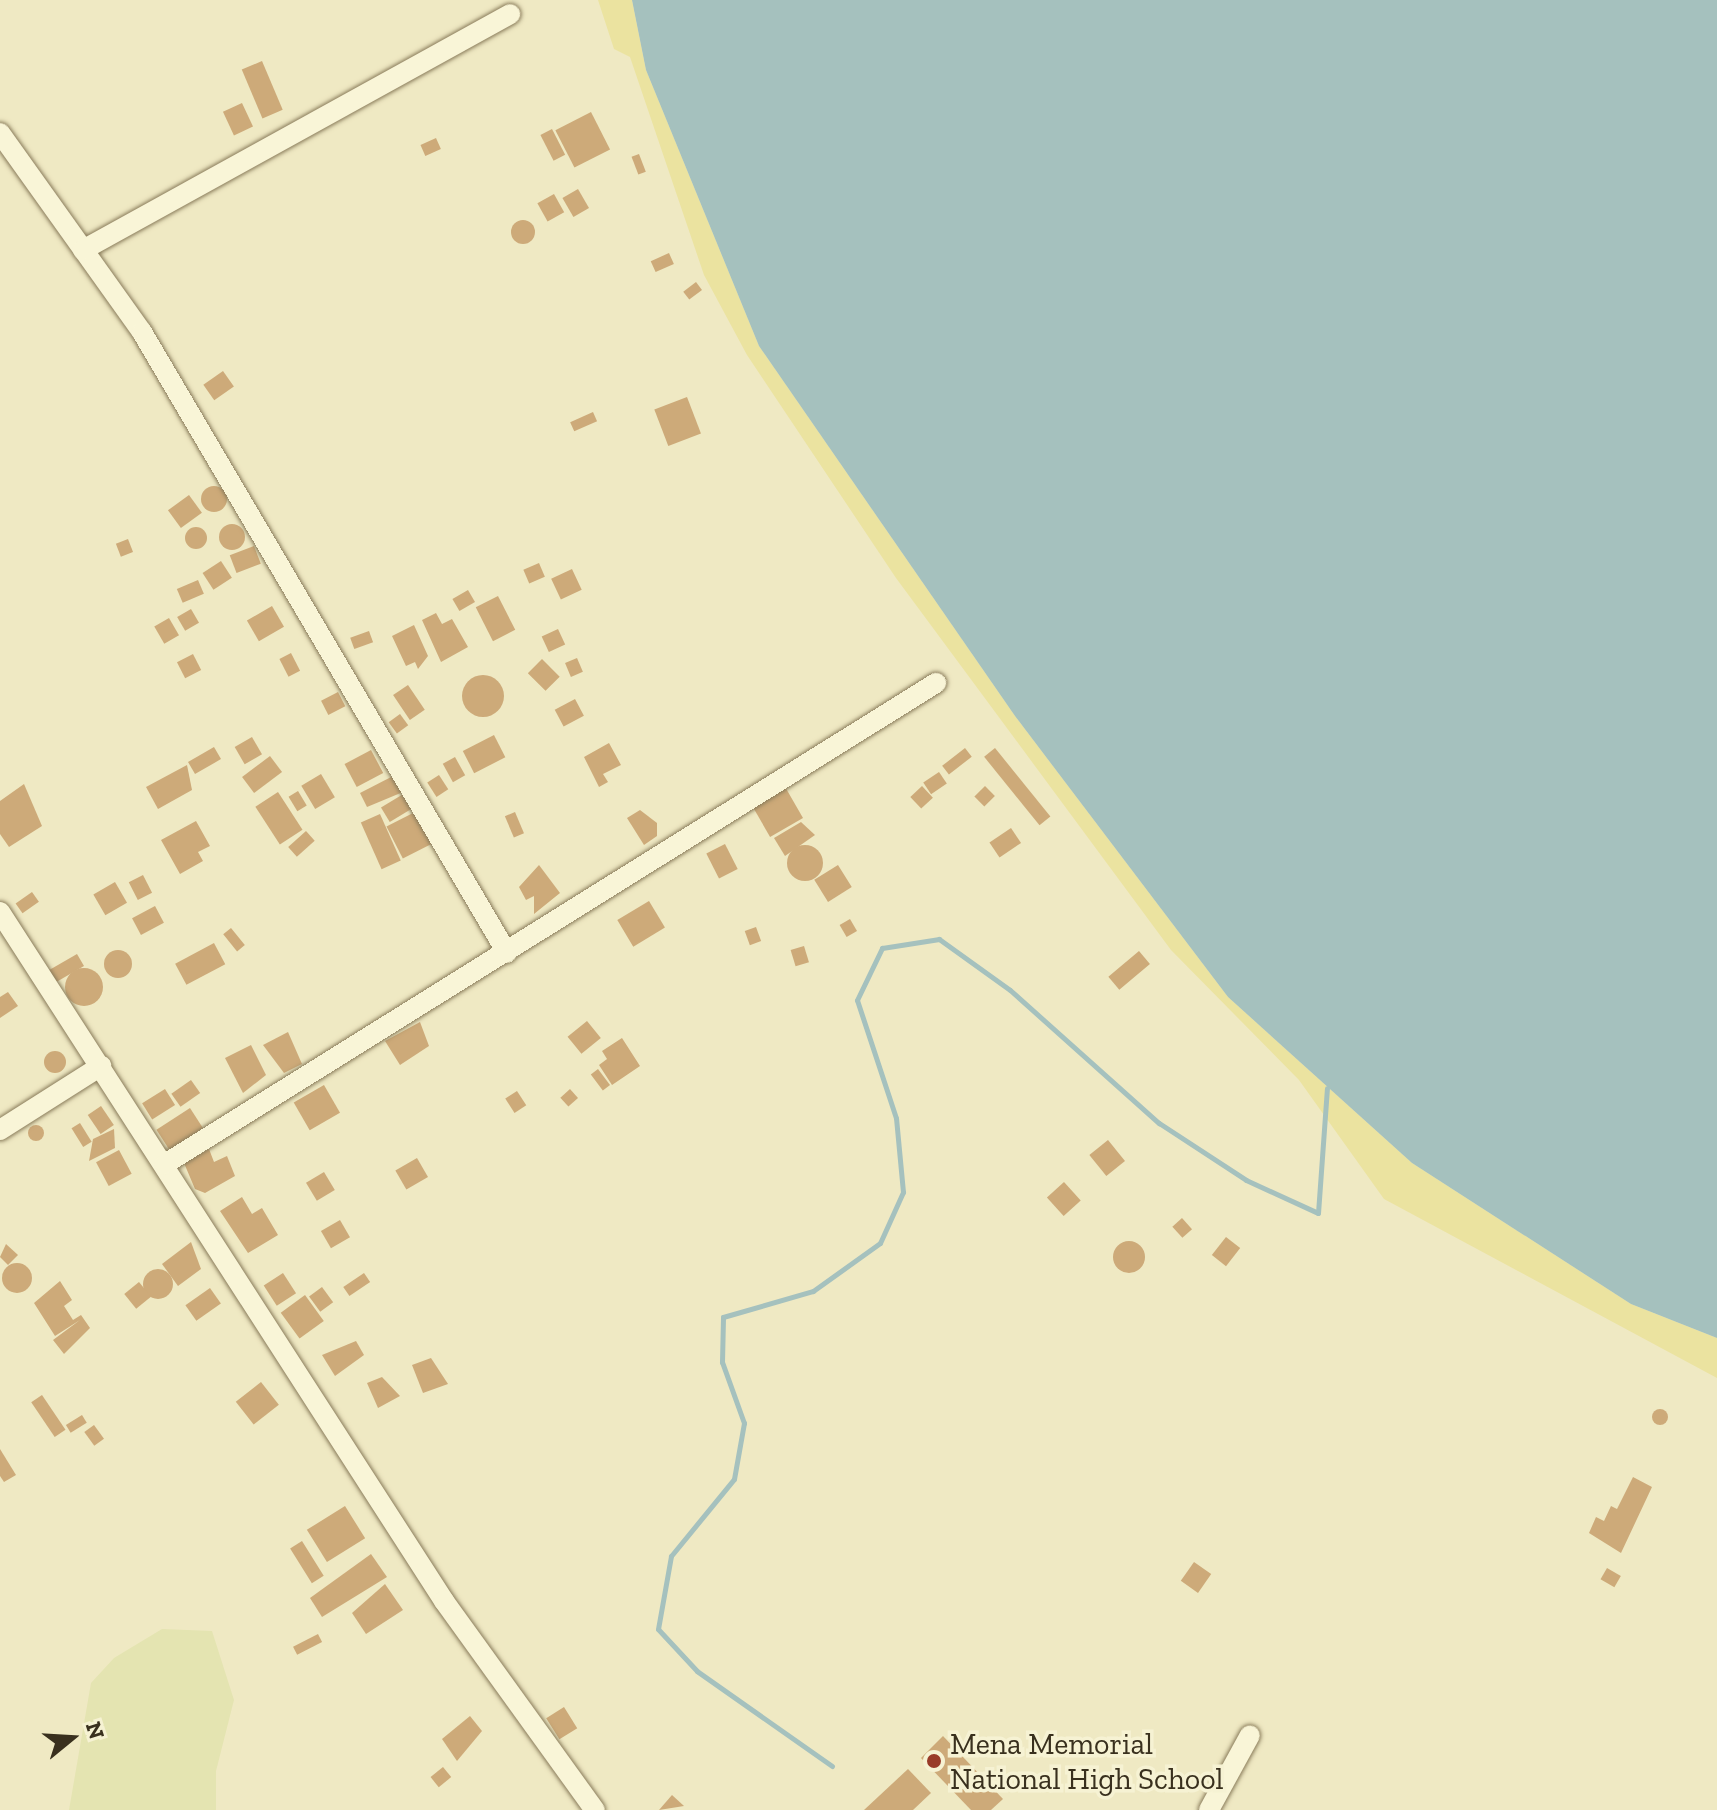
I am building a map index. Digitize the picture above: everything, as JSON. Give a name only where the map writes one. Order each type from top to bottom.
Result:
[{"type":"street","points":[[83,250],[510,14]]},
{"type":"street","points":[[0,133],[142,332],[507,953]]},
{"type":"street","points":[[165,1164],[936,683]]},
{"type":"street","points":[[0,912],[444,1601],[595,1810]]},
{"type":"street","points":[[0,1130],[101,1066]]},
{"type":"street","points":[[1209,1810],[1250,1735]]},
{"type":"green space","points":[[162,1629],[212,1631],[234,1700],[216,1771],[216,1810],[69,1810],[91,1683],[114,1658]]},
{"type":"sand","points":[[598,0],[632,0],[646,70],[759,346],[1015,716],[1228,997],[1412,1163],[1631,1304],[1717,1338],[1717,1378],[1384,1199],[1299,1080],[1171,950],[896,578],[747,355],[704,275],[630,57],[614,49]]},
{"type":"water","points":[[632,0],[1717,0],[1717,1338],[1631,1304],[1412,1163],[1228,997],[1015,716],[759,346],[646,70]]},
{"type":"building","points":[[262,61],[283,110],[262,118],[242,70]]},
{"type":"building","points":[[242,103],[253,127],[234,135],[223,112]]},
{"type":"building","points":[[591,112],[610,149],[574,168],[555,130]]},
{"type":"building","points":[[552,129],[565,155],[554,161],[540,135]]},
{"type":"building","points":[[436,138],[441,149],[425,156],[420,145]]},
{"type":"building","points":[[639,154],[646,172],[638,175],[632,157]]},
{"type":"building","points":[[578,189],[589,208],[573,217],[562,198]]},
{"type":"building","points":[[554,194],[564,212],[548,222],[537,203]]},
{"type":"building","points":[[523,220],[532,223],[535,232],[532,241],[523,244],[514,241],[511,232],[514,223]]},
{"type":"building","points":[[669,253],[674,264],[656,272],[651,261]]},
{"type":"building","points":[[696,282],[702,290],[689,300],[683,292]]},
{"type":"building","points":[[223,371],[234,387],[214,400],[203,385]]},
{"type":"building","points":[[687,397],[701,433],[668,446],[654,410]]},
{"type":"building","points":[[593,412],[597,421],[574,431],[570,422]]},
{"type":"building","points":[[214,486],[223,490],[227,499],[223,508],[214,512],[205,508],[201,499],[205,490]]},
{"type":"building","points":[[189,495],[202,513],[181,528],[168,510]]},
{"type":"building","points":[[232,524],[241,528],[245,537],[241,546],[232,550],[223,546],[219,537],[223,528]]},
{"type":"building","points":[[196,527],[204,530],[207,538],[204,546],[196,549],[188,546],[185,538],[188,530]]},
{"type":"building","points":[[128,539],[133,552],[121,557],[116,544]]},
{"type":"building","points":[[254,546],[261,564],[237,573],[230,555]]},
{"type":"building","points":[[221,561],[232,578],[213,590],[203,573]]},
{"type":"building","points":[[539,563],[545,577],[529,583],[523,570]]},
{"type":"building","points":[[572,569],[582,590],[561,600],[551,579]]},
{"type":"building","points":[[198,580],[204,594],[183,603],[177,589]]},
{"type":"building","points":[[468,590],[475,602],[459,611],[452,599]]},
{"type":"building","points":[[498,596],[515,630],[493,641],[476,607]]},
{"type":"building","points":[[272,606],[284,627],[259,641],[247,620]]},
{"type":"building","points":[[191,609],[199,623],[185,631],[177,617]]},
{"type":"building","points":[[436,613],[442,624],[452,619],[468,647],[441,662],[422,620]]},
{"type":"building","points":[[169,618],[179,635],[164,644],[154,626]]},
{"type":"building","points":[[414,625],[428,656],[418,669],[415,662],[406,666],[392,636]]},
{"type":"building","points":[[558,629],[565,644],[549,652],[542,637]]},
{"type":"building","points":[[369,631],[373,642],[354,649],[350,638]]},
{"type":"building","points":[[291,653],[300,671],[288,677],[279,659]]},
{"type":"building","points":[[193,654],[201,670],[185,678],[177,662]]},
{"type":"building","points":[[577,658],[583,672],[571,677],[565,663]]},
{"type":"building","points":[[542,659],[560,677],[546,691],[528,673]]},
{"type":"building","points":[[483,675],[498,681],[504,696],[498,711],[483,717],[468,711],[462,696],[468,681]]},
{"type":"building","points":[[408,685],[425,710],[410,720],[393,695]]},
{"type":"building","points":[[338,692],[345,706],[328,715],[321,701]]},
{"type":"building","points":[[575,699],[584,716],[564,727],[555,710]]},
{"type":"building","points":[[400,714],[408,725],[397,734],[389,722]]},
{"type":"building","points":[[494,735],[505,757],[474,773],[463,751]]},
{"type":"building","points":[[252,737],[262,754],[245,764],[235,747]]},
{"type":"building","points":[[609,743],[621,765],[603,774],[608,782],[599,787],[584,757]]},
{"type":"building","points":[[214,747],[221,759],[195,774],[188,762]]},
{"type":"building","points":[[965,748],[972,757],[949,775],[942,766]]},
{"type":"building","points":[[995,748],[1050,816],[1040,825],[984,757]]},
{"type":"building","points":[[371,750],[383,773],[357,787],[345,764]]},
{"type":"building","points":[[270,756],[282,772],[254,793],[242,777]]},
{"type":"building","points":[[455,757],[465,775],[453,782],[443,764]]},
{"type":"building","points":[[187,765],[192,790],[158,809],[146,787]]},
{"type":"building","points":[[939,772],[947,784],[931,794],[923,783]]},
{"type":"building","points":[[321,774],[335,797],[315,809],[301,786]]},
{"type":"building","points":[[395,775],[403,792],[367,807],[360,793]]},
{"type":"building","points":[[439,775],[448,789],[437,797],[427,783]]},
{"type":"building","points":[[24,784],[42,826],[9,847],[0,834],[0,801]]},
{"type":"building","points":[[784,785],[803,818],[770,837],[751,804]]},
{"type":"building","points":[[922,786],[933,798],[921,809],[910,797]]},
{"type":"building","points":[[985,786],[995,796],[984,807],[974,797]]},
{"type":"building","points":[[298,791],[307,806],[297,811],[289,797]]},
{"type":"building","points":[[278,792],[303,830],[280,844],[255,807]]},
{"type":"building","points":[[405,793],[414,808],[390,822],[381,807]]},
{"type":"building","points":[[640,810],[657,823],[657,836],[644,845],[627,818]]},
{"type":"building","points":[[415,812],[431,844],[403,859],[386,827]]},
{"type":"building","points":[[515,812],[524,833],[514,837],[505,816]]},
{"type":"building","points":[[380,814],[401,861],[382,869],[361,823]]},
{"type":"building","points":[[196,821],[210,846],[198,852],[203,861],[180,874],[161,840]]},
{"type":"building","points":[[801,822],[815,835],[785,856],[774,838]]},
{"type":"building","points":[[1011,828],[1021,843],[1000,857],[989,843]]},
{"type":"building","points":[[306,831],[315,841],[297,857],[288,847]]},
{"type":"building","points":[[725,844],[738,869],[719,878],[706,854]]},
{"type":"building","points":[[805,845],[818,850],[823,863],[818,876],[805,881],[792,876],[787,863],[792,850]]},
{"type":"building","points":[[539,865],[560,893],[534,914],[534,896],[526,900],[519,887]]},
{"type":"building","points":[[838,865],[852,887],[828,902],[814,880]]},
{"type":"building","points":[[143,875],[152,893],[138,900],[129,882]]},
{"type":"building","points":[[115,882],[127,903],[105,915],[93,894]]},
{"type":"building","points":[[32,892],[39,902],[22,913],[16,903]]},
{"type":"building","points":[[649,901],[665,928],[633,947],[617,920]]},
{"type":"building","points":[[155,906],[164,923],[141,935],[132,918]]},
{"type":"building","points":[[850,919],[857,931],[847,937],[840,925]]},
{"type":"building","points":[[756,927],[761,941],[750,945],[745,931]]},
{"type":"building","points":[[231,928],[245,945],[237,951],[223,934]]},
{"type":"building","points":[[214,943],[225,964],[186,985],[175,964]]},
{"type":"building","points":[[804,946],[809,962],[796,966],[791,950]]},
{"type":"building","points":[[118,950],[128,954],[132,964],[128,974],[118,978],[108,974],[104,964],[108,954]]},
{"type":"building","points":[[1139,951],[1150,964],[1119,990],[1108,977]]},
{"type":"building","points":[[77,954],[84,966],[55,983],[48,970]]},
{"type":"building","points":[[84,968],[98,973],[103,987],[98,1001],[84,1006],[70,1001],[65,987],[70,973]]},
{"type":"building","points":[[8,992],[18,1006],[0,1018],[0,997]]},
{"type":"building","points":[[587,1021],[601,1038],[581,1054],[568,1037]]},
{"type":"building","points":[[420,1022],[429,1046],[400,1065],[385,1041]]},
{"type":"building","points":[[288,1032],[302,1064],[284,1073],[263,1045]]},
{"type":"building","points":[[622,1038],[640,1066],[612,1085],[599,1065],[607,1059],[602,1051]]},
{"type":"building","points":[[251,1045],[266,1075],[243,1093],[225,1058]]},
{"type":"building","points":[[55,1051],[66,1062],[55,1073],[44,1062]]},
{"type":"building","points":[[598,1069],[610,1085],[603,1090],[591,1074]]},
{"type":"building","points":[[191,1080],[200,1093],[181,1107],[171,1094]]},
{"type":"building","points":[[324,1085],[340,1113],[310,1130],[294,1102]]},
{"type":"building","points":[[165,1089],[175,1105],[152,1119],[142,1103]]},
{"type":"building","points":[[570,1089],[578,1098],[568,1107],[560,1098]]},
{"type":"building","points":[[517,1091],[526,1105],[515,1113],[505,1099]]},
{"type":"building","points":[[101,1106],[114,1125],[101,1134],[88,1115]]},
{"type":"building","points":[[190,1108],[203,1128],[170,1150],[156,1130]]},
{"type":"building","points":[[80,1123],[92,1142],[83,1147],[72,1128]]},
{"type":"building","points":[[36,1125],[42,1127],[42,1139],[36,1141],[30,1139],[28,1133],[30,1127]]},
{"type":"building","points":[[114,1129],[115,1148],[89,1161],[93,1139]]},
{"type":"building","points":[[1108,1140],[1125,1161],[1106,1176],[1089,1155]]},
{"type":"building","points":[[209,1149],[214,1162],[227,1156],[235,1176],[205,1193],[195,1189],[184,1163]]},
{"type":"building","points":[[119,1150],[132,1174],[109,1186],[96,1162]]},
{"type":"building","points":[[417,1158],[428,1177],[406,1190],[395,1170]]},
{"type":"building","points":[[324,1172],[335,1190],[317,1201],[306,1183]]},
{"type":"building","points":[[1064,1182],[1081,1201],[1064,1216],[1047,1197]]},
{"type":"building","points":[[242,1197],[252,1214],[262,1208],[278,1235],[248,1253],[220,1211]]},
{"type":"building","points":[[1182,1218],[1192,1229],[1182,1238],[1172,1227]]},
{"type":"building","points":[[340,1220],[350,1237],[331,1248],[321,1231]]},
{"type":"building","points":[[1226,1237],[1240,1248],[1226,1266],[1212,1255]]},
{"type":"building","points":[[1129,1241],[1140,1246],[1145,1257],[1140,1268],[1129,1273],[1118,1268],[1113,1257],[1118,1246]]},
{"type":"building","points":[[191,1242],[201,1269],[178,1286],[162,1264]]},
{"type":"building","points":[[6,1244],[18,1255],[8,1265],[0,1257]]},
{"type":"building","points":[[17,1263],[27,1268],[32,1278],[27,1288],[17,1293],[7,1288],[2,1278],[7,1268]]},
{"type":"building","points":[[158,1269],[164,1270],[172,1278],[172,1290],[164,1298],[158,1299],[152,1298],[144,1290],[143,1284],[144,1278],[152,1270]]},
{"type":"building","points":[[283,1273],[296,1293],[277,1306],[264,1286]]},
{"type":"building","points":[[364,1273],[370,1282],[349,1296],[343,1287]]},
{"type":"building","points":[[60,1281],[72,1300],[64,1306],[73,1320],[81,1315],[90,1328],[64,1354],[53,1340],[80,1320],[55,1336],[34,1303]]},
{"type":"building","points":[[139,1282],[151,1297],[136,1309],[124,1294]]},
{"type":"building","points":[[322,1287],[333,1302],[320,1312],[309,1296]]},
{"type":"building","points":[[210,1288],[221,1304],[196,1321],[185,1305]]},
{"type":"building","points":[[305,1295],[324,1321],[300,1339],[281,1313]]},
{"type":"building","points":[[356,1341],[364,1355],[335,1376],[322,1355]]},
{"type":"building","points":[[431,1358],[448,1384],[423,1393],[412,1365]]},
{"type":"building","points":[[382,1377],[400,1396],[378,1408],[367,1383]]},
{"type":"building","points":[[261,1382],[279,1405],[254,1425],[236,1402]]},
{"type":"building","points":[[42,1395],[65,1430],[55,1437],[31,1402]]},
{"type":"building","points":[[1657,1409],[1663,1409],[1668,1417],[1666,1423],[1657,1425],[1652,1420],[1652,1414]]},
{"type":"building","points":[[82,1415],[87,1423],[71,1433],[66,1425]]},
{"type":"building","points":[[94,1425],[104,1439],[94,1446],[84,1432]]},
{"type":"building","points":[[0,1449],[16,1475],[4,1482],[0,1476]]},
{"type":"building","points":[[1633,1477],[1652,1487],[1621,1553],[1589,1533],[1596,1517],[1604,1521],[1611,1506],[1617,1509]]},
{"type":"building","points":[[345,1506],[365,1538],[327,1562],[307,1530]]},
{"type":"building","points":[[302,1541],[324,1576],[312,1583],[290,1548]]},
{"type":"building","points":[[371,1554],[387,1577],[322,1617],[310,1598]]},
{"type":"building","points":[[1194,1562],[1211,1574],[1198,1593],[1181,1581]]},
{"type":"building","points":[[1607,1568],[1621,1576],[1614,1587],[1600,1579]]},
{"type":"building","points":[[385,1584],[403,1610],[366,1634],[352,1613]]},
{"type":"building","points":[[318,1634],[322,1642],[297,1655],[293,1647]]},
{"type":"building","points":[[564,1707],[577,1728],[559,1739],[546,1718]]},
{"type":"building","points":[[470,1716],[482,1731],[457,1761],[442,1739]]},
{"type":"building","points":[[943,1736],[1003,1799],[991,1810],[971,1810],[921,1758]]},
{"type":"building","points":[[443,1767],[451,1777],[439,1787],[431,1777]]},
{"type":"building","points":[[908,1769],[931,1793],[913,1810],[864,1810]]},
{"type":"building","points":[[672,1795],[684,1806],[659,1810]]},
{"type":"waterway","points":[[832,1766],[697,1671],[658,1629],[671,1556],[734,1479],[744,1423],[722,1362],[723,1317],[813,1291],[880,1243],[903,1192],[896,1118],[857,1000],[882,948],[939,939],[1010,990],[1159,1123],[1246,1180],[1318,1213],[1327,1088]]},
{"type":"place","name":"Mena Memorial National High School","points":[[934,1761]]}]
